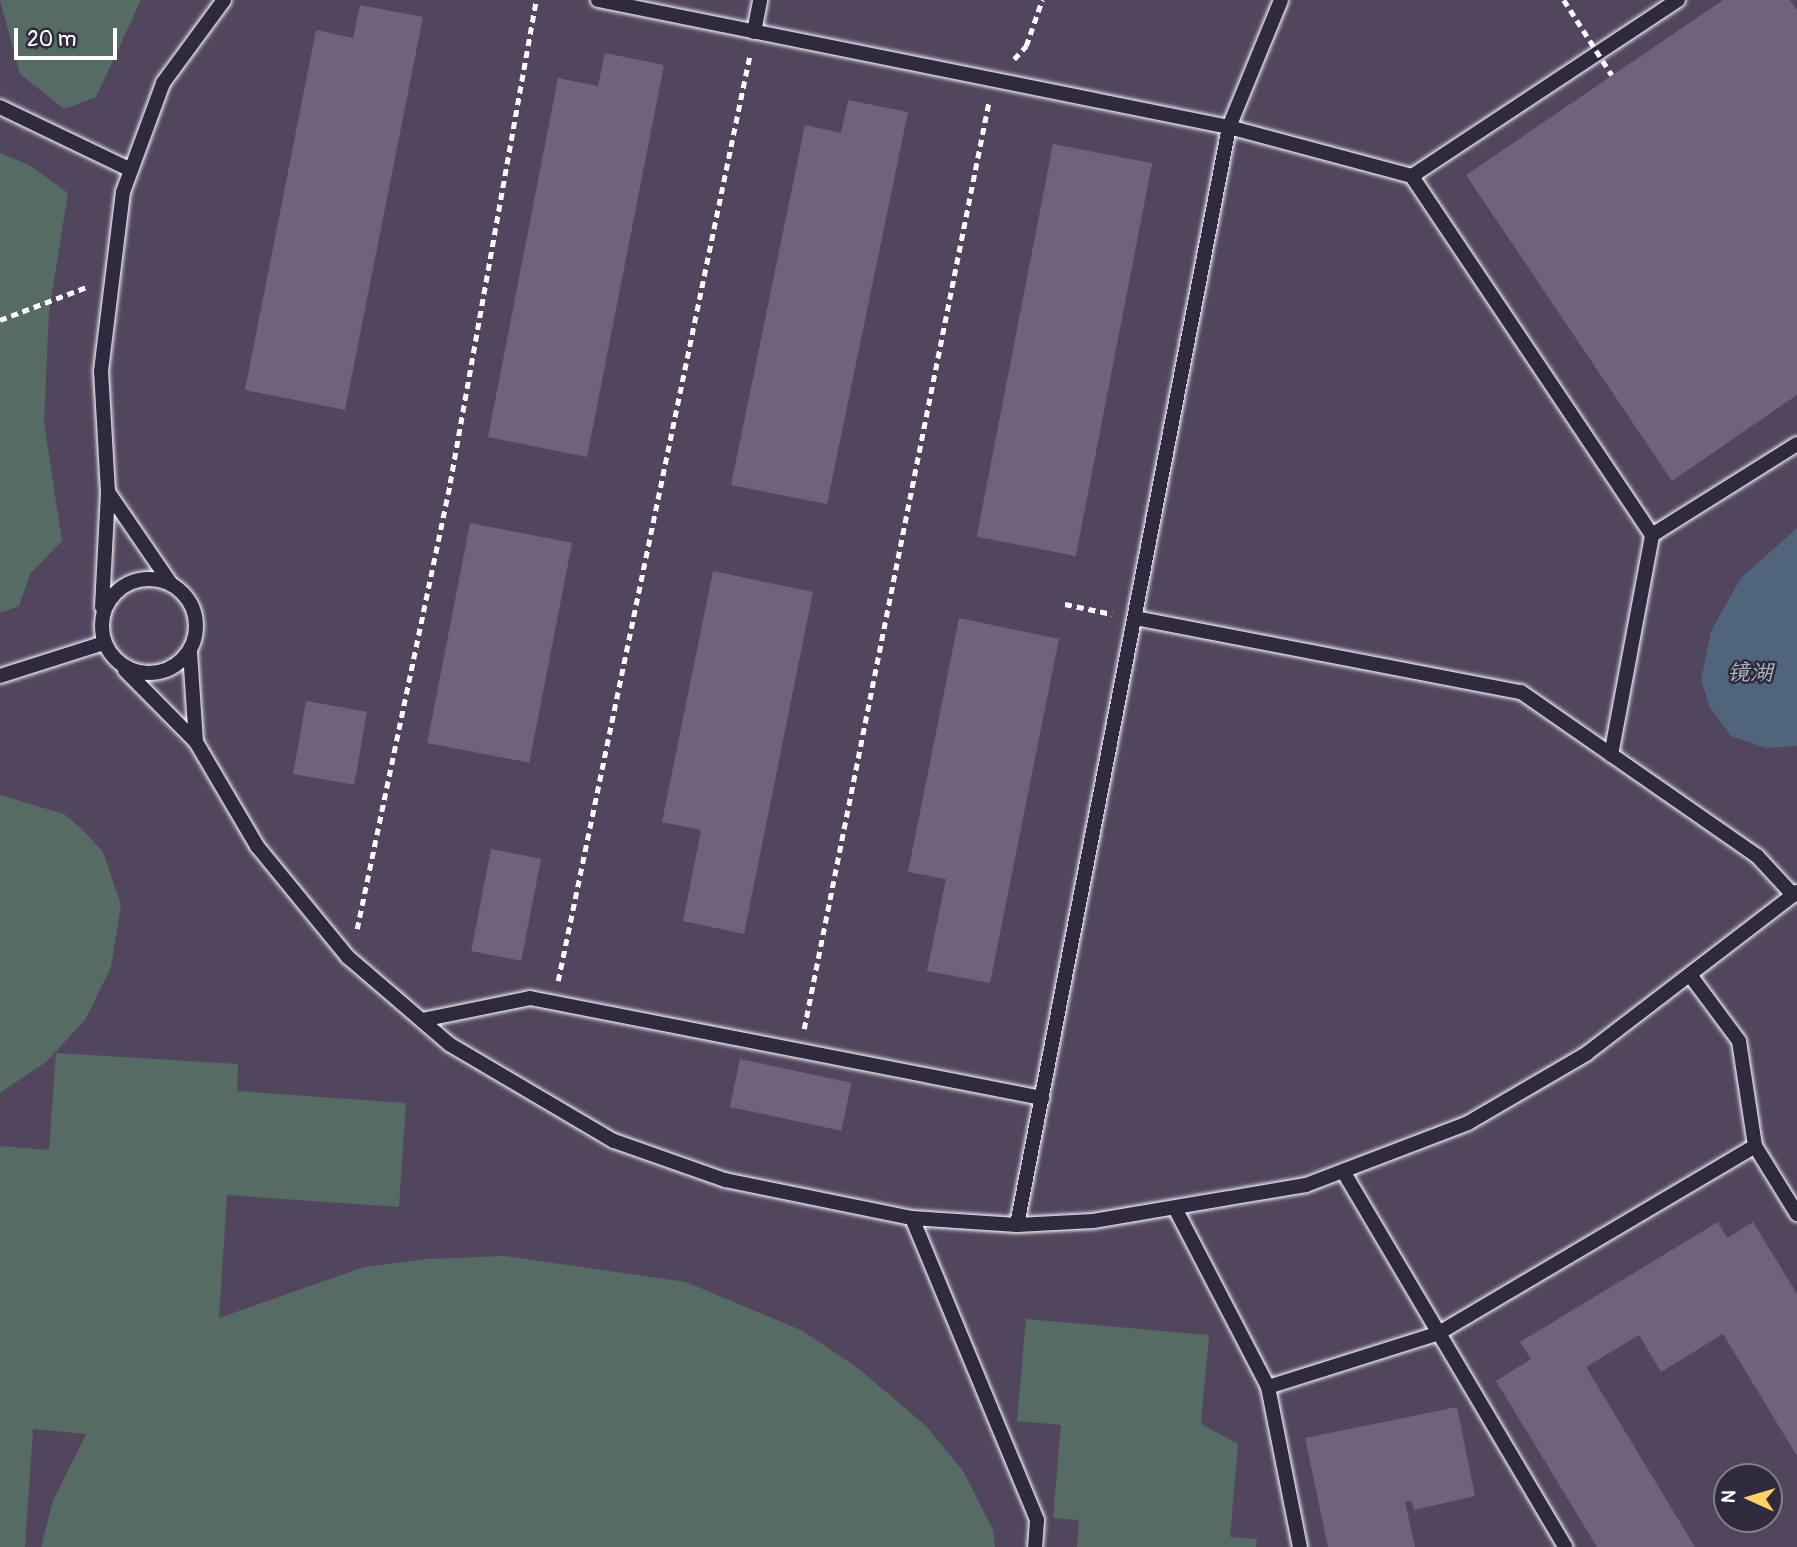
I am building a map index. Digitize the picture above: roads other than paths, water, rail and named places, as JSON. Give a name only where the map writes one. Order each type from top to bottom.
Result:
[{"type":"lane","points":[[223,0],[163,83],[131,170],[108,279],[101,371],[108,492],[101,627],[104,643],[112,656],[196,742],[257,846],[348,957],[422,1020],[528,1095],[614,1141],[725,1180],[912,1218],[1017,1225],[1176,1210],[1306,1185],[1468,1123],[1586,1054],[1795,893],[1757,856],[1521,692],[1135,618]]},
{"type":"lane","points":[[598,0],[1229,127],[1412,176],[1652,535],[1611,755]]},
{"type":"lane","points":[[754,32],[760,0]]},
{"type":"lane","points":[[1017,1225],[1229,127],[1281,0]]},
{"type":"lane","points":[[1412,176],[1678,0]]},
{"type":"lane","points":[[0,107],[131,170]]},
{"type":"lane","points":[[1652,535],[1797,444]]},
{"type":"lane","points":[[108,492],[171,584],[192,606],[190,651],[196,742]]},
{"type":"lane","points":[[101,627],[104,610],[124,585],[156,578],[171,584]]},
{"type":"lane","points":[[0,676],[104,643]]},
{"type":"lane","points":[[112,656],[137,673],[152,674],[180,663],[190,651]]},
{"type":"lane","points":[[1690,975],[1739,1041],[1755,1146],[1797,1214]]},
{"type":"lane","points":[[422,1020],[530,998],[1042,1098]]},
{"type":"lane","points":[[1268,1387],[1439,1333],[1755,1146]]},
{"type":"lane","points":[[1343,1171],[1565,1547]]},
{"type":"lane","points":[[1176,1210],[1268,1387],[1300,1547]]},
{"type":"lane","points":[[912,1218],[1037,1520],[1035,1547]]},
{"type":"water","name":"镜湖","points":[[1797,528],[1797,746],[1766,748],[1731,736],[1710,708],[1701,680],[1711,631],[1741,578]]}]
